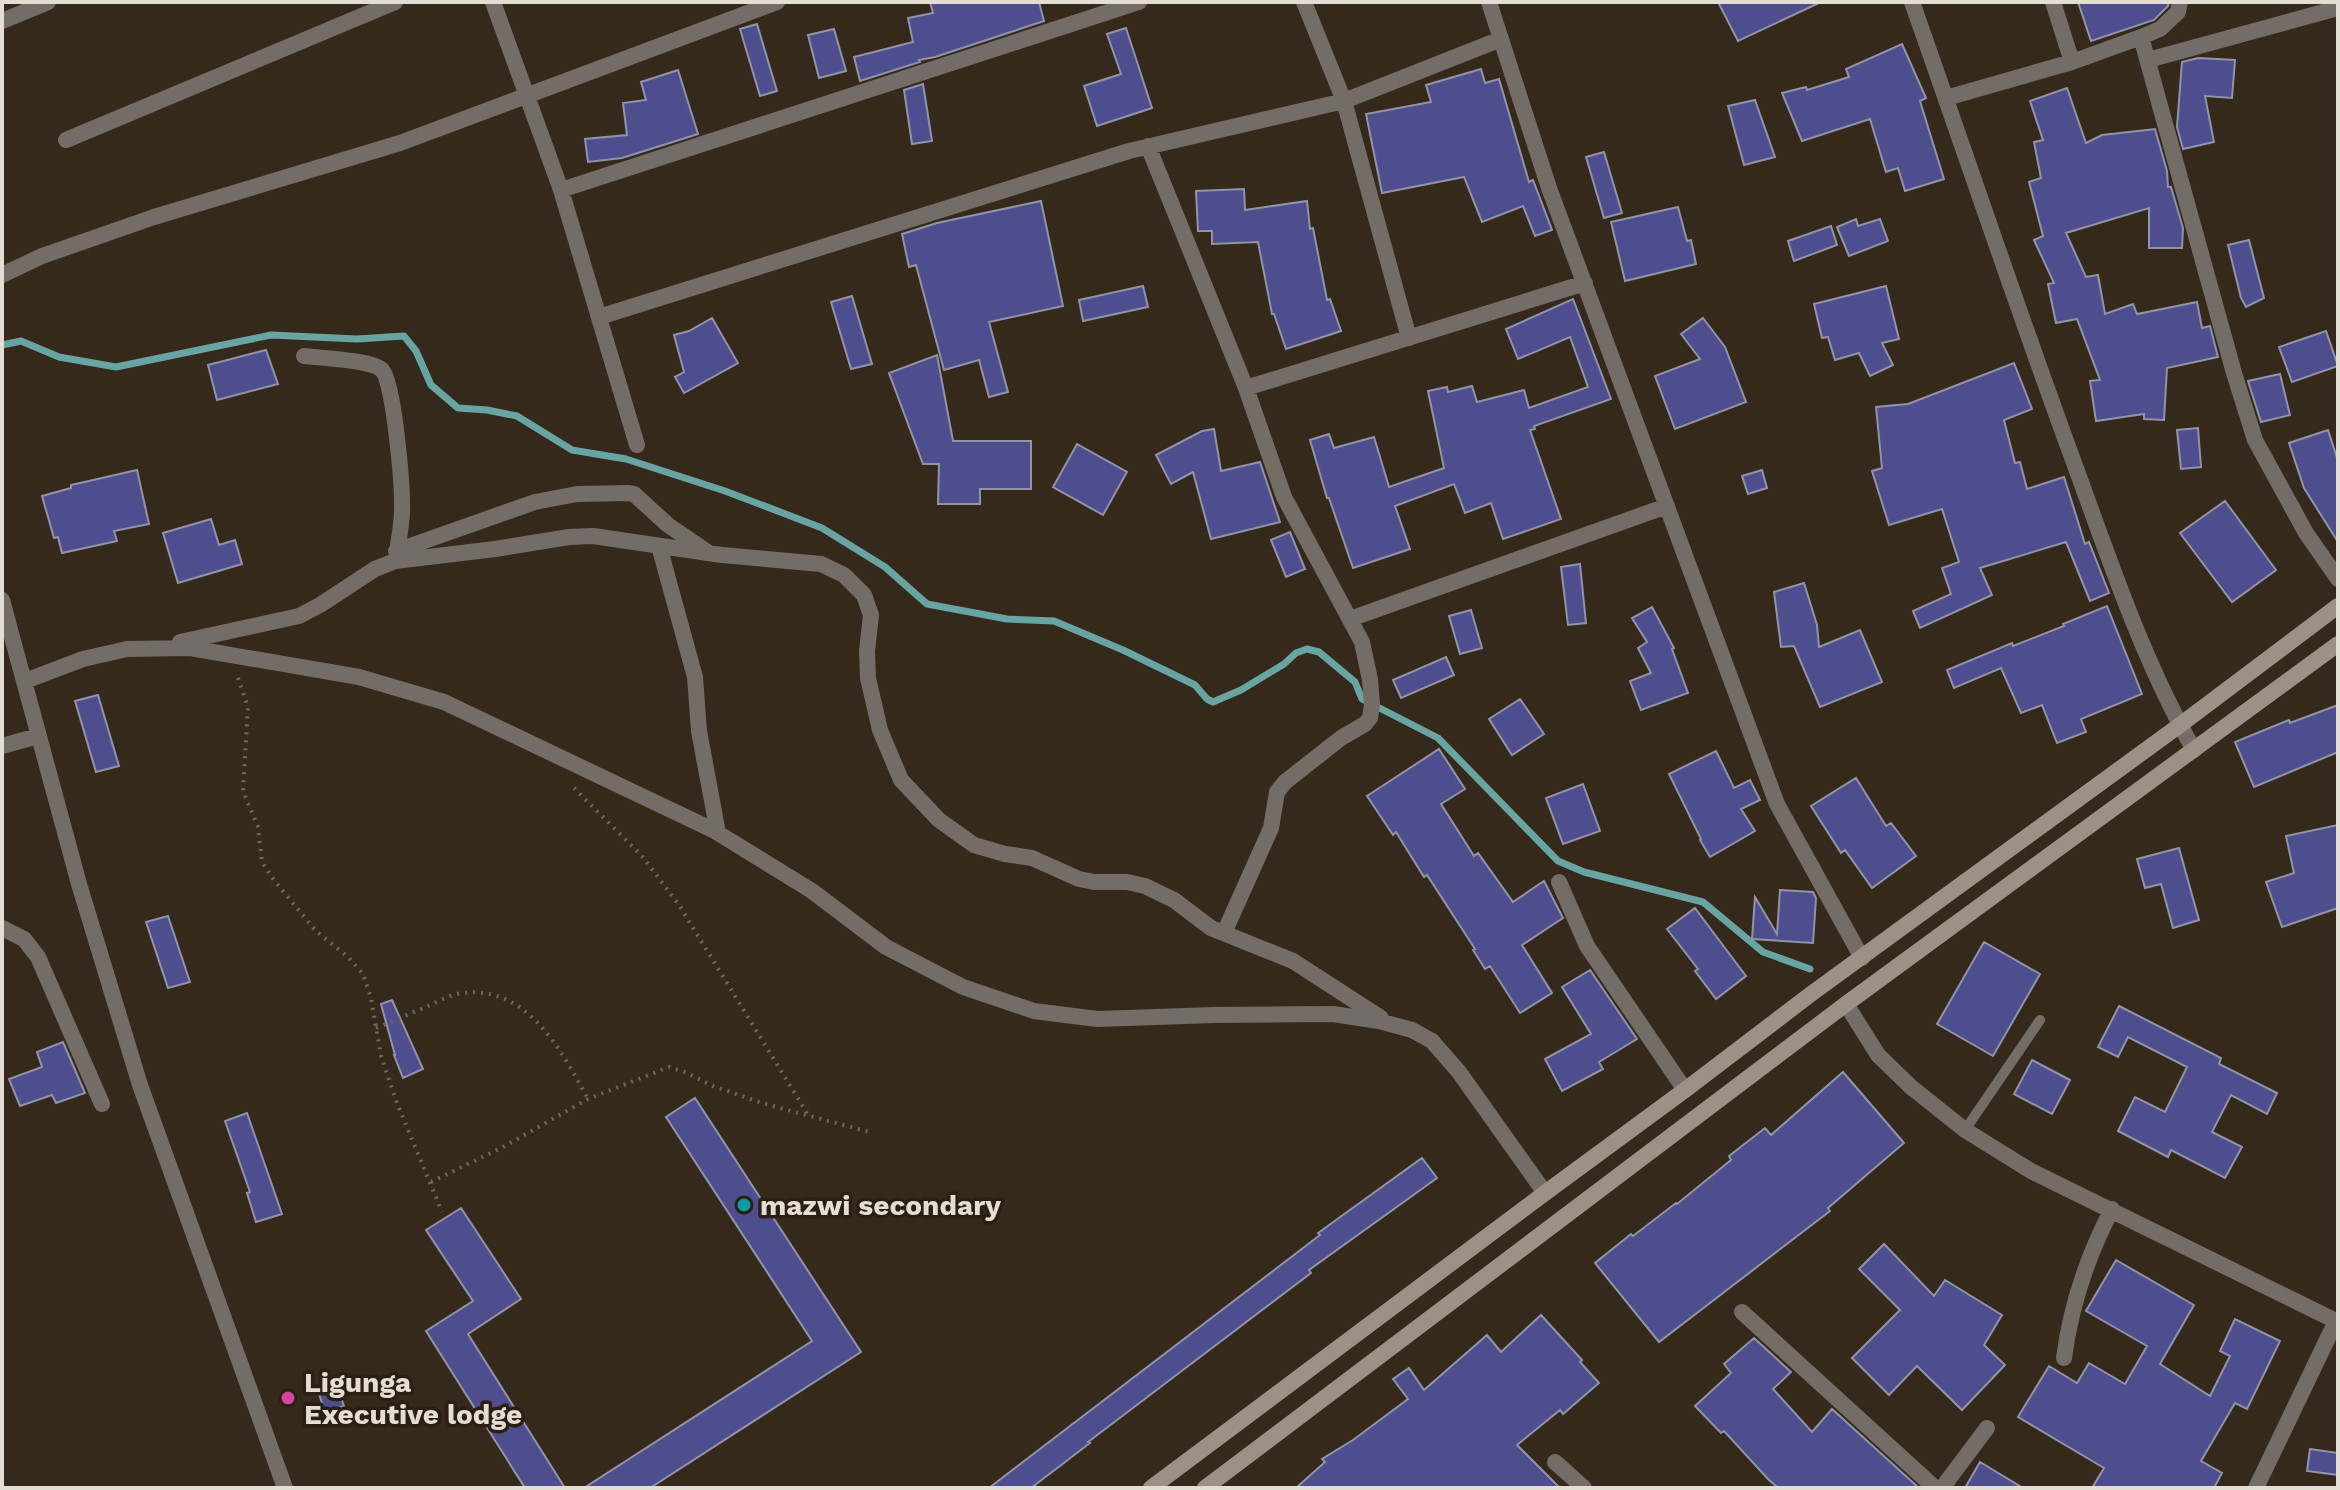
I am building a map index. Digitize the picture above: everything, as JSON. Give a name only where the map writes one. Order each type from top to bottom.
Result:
[{"type":"main road","points":[[1151,1488],[1811,994],[2338,606]]},
{"type":"main road","points":[[1205,1488],[1846,1004],[2338,644]]},
{"type":"street","points":[[2,21],[48,2]]},
{"type":"street","points":[[66,140],[395,2]]},
{"type":"street","points":[[493,2],[561,190],[637,445]]},
{"type":"street","points":[[2,275],[42,256],[154,217],[400,143],[777,2]]},
{"type":"street","points":[[561,190],[1139,2]]},
{"type":"street","points":[[1304,2],[1344,101],[1409,338]]},
{"type":"street","points":[[1489,2],[1549,188],[1777,804],[1862,958]]},
{"type":"street","points":[[1912,2],[2088,501],[2154,674],[2194,750]]},
{"type":"street","points":[[2053,2],[2072,62]]},
{"type":"street","points":[[1946,98],[2072,62],[2141,37],[2160,29],[2169,21],[2178,12],[2180,2]]},
{"type":"street","points":[[2148,60],[2338,8]]},
{"type":"street","points":[[2141,37],[2255,440],[2306,533],[2338,579]]},
{"type":"street","points":[[599,317],[1148,146],[1344,101],[1501,39]]},
{"type":"street","points":[[1148,146],[1246,388],[1284,497],[1362,642],[1370,680],[1370,718],[1285,782],[1277,792],[1271,828],[1224,933]]},
{"type":"street","points":[[1246,388],[1585,283]]},
{"type":"street","points":[[304,356],[358,362],[384,371],[397,442],[402,507],[396,556]]},
{"type":"street","points":[[155,648],[299,616],[396,556],[535,502],[577,494],[634,494],[668,525],[709,553]]},
{"type":"street","points":[[1350,619],[1667,506]]},
{"type":"street","points":[[396,556],[495,549],[593,536],[709,553],[821,564],[844,575],[864,595],[871,615],[868,678],[880,730],[901,780],[939,820],[974,845],[1032,858],[1079,879],[1145,886],[1174,900],[1211,928],[1293,961],[1390,1024]]},
{"type":"street","points":[[659,546],[695,677],[700,742],[718,833]]},
{"type":"street","points":[[2,600],[79,884],[140,1085],[285,1488]]},
{"type":"street","points":[[25,681],[83,659],[127,649],[190,648],[359,677],[444,702],[718,833],[812,891],[886,947],[963,987],[1034,1011],[1097,1019],[1333,1014],[1412,1030],[1432,1041],[1459,1072],[1545,1193]]},
{"type":"street","points":[[2,746],[38,736]]},
{"type":"street","points":[[1559,882],[1587,946],[1685,1090]]},
{"type":"street","points":[[2,928],[24,939],[38,957],[102,1104]]},
{"type":"street","points":[[1846,1004],[1878,1055],[1911,1087],[1965,1130],[2031,1171],[2337,1321],[2256,1488]]},
{"type":"street","points":[[2064,1358],[2069,1320],[2084,1270],[2112,1209]]},
{"type":"street","points":[[1742,1312],[1935,1488]]},
{"type":"street","points":[[1942,1488],[1987,1428]]},
{"type":"street","points":[[1555,1462],[1584,1488]]},
{"type":"lane","points":[[1965,1130],[2040,1020]]},
{"type":"path","points":[[227,652],[248,707],[243,791],[258,827],[262,862],[316,931],[348,957],[363,974],[371,998],[381,1056],[442,1212]]},
{"type":"path","points":[[569,784],[601,812],[642,856],[679,905],[810,1118]]},
{"type":"path","points":[[376,1028],[462,993],[484,993],[507,998],[541,1024],[588,1099]]},
{"type":"path","points":[[431,1182],[505,1146],[588,1099],[669,1067],[713,1086],[810,1118],[873,1133]]},
{"type":"building","points":[[930,2],[1039,2],[1044,21],[860,81],[854,57],[913,42],[908,18],[933,13]]},
{"type":"building","points":[[1718,2],[1821,2],[1738,41]]},
{"type":"building","points":[[2078,2],[2169,2],[2154,20],[2091,41]]},
{"type":"building","points":[[757,24],[777,91],[760,96],[740,29]]},
{"type":"building","points":[[1126,28],[1152,108],[1097,126],[1084,86],[1121,74],[1107,34]]},
{"type":"building","points":[[834,29],[846,71],[819,78],[808,35]]},
{"type":"building","points":[[1902,44],[1926,98],[1920,101],[1944,179],[1905,191],[1898,168],[1886,172],[1870,119],[1802,141],[1782,93],[1806,87],[1807,90],[1849,77],[1846,69]]},
{"type":"building","points":[[2198,58],[2235,60],[2232,98],[2205,96],[2214,142],[2183,149],[2177,127],[2182,62]]},
{"type":"building","points":[[1481,69],[1485,83],[1499,79],[1529,182],[1533,180],[1552,230],[1535,236],[1523,206],[1482,222],[1464,177],[1382,193],[1366,114],[1431,102],[1426,85]]},
{"type":"building","points":[[678,70],[698,134],[622,158],[588,162],[585,139],[627,135],[623,103],[646,100],[641,82]]},
{"type":"building","points":[[923,84],[932,141],[912,144],[904,90]]},
{"type":"building","points":[[2067,88],[2086,143],[2102,135],[2155,129],[2167,171],[2168,187],[2171,187],[2183,228],[2182,248],[2149,248],[2149,208],[2066,233],[2086,277],[2098,275],[2105,314],[2133,304],[2137,314],[2197,302],[2202,328],[2210,326],[2218,357],[2167,368],[2164,420],[2144,419],[2144,414],[2096,421],[2090,381],[2100,380],[2077,319],[2056,323],[2048,284],[2054,283],[2034,240],[2043,236],[2029,182],[2041,178],[2034,142],[2043,140],[2030,101]]},
{"type":"building","points":[[1755,100],[1775,157],[1744,165],[1728,106]]},
{"type":"building","points":[[1604,152],[1622,213],[1604,218],[1586,157]]},
{"type":"building","points":[[1244,189],[1245,210],[1307,201],[1310,229],[1313,228],[1327,300],[1330,299],[1341,331],[1286,349],[1272,314],[1258,242],[1212,244],[1212,231],[1198,231],[1196,191]]},
{"type":"building","points":[[1041,201],[1063,306],[989,322],[1008,392],[989,397],[979,360],[944,370],[916,265],[909,267],[902,234],[937,223]]},
{"type":"building","points":[[1678,207],[1687,241],[1691,240],[1696,264],[1625,281],[1611,222]]},
{"type":"building","points":[[1856,219],[1858,226],[1880,219],[1888,241],[1849,256],[1837,227]]},
{"type":"building","points":[[1831,226],[1837,245],[1794,261],[1788,241]]},
{"type":"building","points":[[2249,240],[2264,298],[2246,307],[2228,245]]},
{"type":"building","points":[[1143,286],[1148,307],[1083,321],[1079,300]]},
{"type":"building","points":[[1886,286],[1899,339],[1882,343],[1893,365],[1870,376],[1859,353],[1835,360],[1828,337],[1822,338],[1814,304]]},
{"type":"building","points":[[852,296],[872,364],[851,369],[831,302]]},
{"type":"building","points":[[1573,299],[1611,399],[1530,430],[1561,519],[1503,539],[1491,503],[1465,513],[1454,484],[1395,506],[1410,549],[1353,568],[1310,440],[1329,434],[1334,448],[1374,437],[1389,487],[1444,468],[1428,391],[1447,387],[1448,392],[1472,386],[1477,402],[1524,390],[1529,408],[1588,387],[1570,337],[1518,359],[1506,329]]},
{"type":"building","points":[[712,318],[738,363],[684,393],[675,377],[684,372],[674,335],[689,331]]},
{"type":"building","points":[[1703,318],[1725,347],[1746,402],[1675,429],[1655,376],[1700,359],[1681,334]]},
{"type":"building","points":[[2326,331],[2338,366],[2292,382],[2279,347]]},
{"type":"building","points":[[266,350],[278,384],[217,400],[208,365]]},
{"type":"building","points":[[937,355],[953,441],[1031,441],[1031,489],[980,489],[980,504],[938,504],[939,464],[923,464],[889,373]]},
{"type":"building","points":[[2014,363],[2032,409],[2004,420],[2015,463],[2020,462],[2027,489],[2064,477],[2085,544],[2089,542],[2109,593],[2090,601],[2066,542],[1980,568],[1992,595],[1920,628],[1913,611],[1951,594],[1942,568],[1959,562],[1942,509],[1889,525],[1872,471],[1882,468],[1876,407],[1908,404]]},
{"type":"building","points":[[2280,374],[2290,415],[2261,422],[2248,381]]},
{"type":"building","points":[[2198,428],[2201,467],[2181,469],[2177,430]]},
{"type":"building","points":[[1214,429],[1221,471],[1260,462],[1280,522],[1211,539],[1193,472],[1171,484],[1156,455],[1202,431]]},
{"type":"building","points":[[2328,430],[2338,461],[2338,542],[2304,488],[2289,443]]},
{"type":"building","points":[[1077,444],[1127,472],[1103,515],[1053,487]]},
{"type":"building","points":[[137,470],[149,524],[114,531],[117,541],[62,553],[58,537],[54,538],[42,496],[71,488],[71,485]]},
{"type":"building","points":[[1762,470],[1767,488],[1748,494],[1742,476]]},
{"type":"building","points":[[2225,501],[2276,570],[2232,602],[2180,533]]},
{"type":"building","points":[[211,519],[219,545],[235,540],[242,564],[178,583],[163,533]]},
{"type":"building","points":[[1290,532],[1305,569],[1286,577],[1271,540]]},
{"type":"building","points":[[1580,564],[1586,623],[1568,625],[1561,567]]},
{"type":"building","points":[[1804,583],[1817,625],[1819,647],[1860,630],[1882,682],[1820,707],[1794,646],[1781,647],[1774,592]]},
{"type":"building","points":[[2107,606],[2142,694],[2081,719],[2086,732],[2057,743],[2042,705],[2021,713],[2001,668],[1954,688],[1947,670],[2064,626]]},
{"type":"building","points":[[1652,607],[1674,648],[1688,693],[1641,710],[1630,681],[1651,673],[1638,648],[1647,642],[1632,618]]},
{"type":"building","points":[[1471,610],[1482,648],[1460,654],[1449,616]]},
{"type":"building","points":[[1446,657],[1454,675],[1401,698],[1393,680]]},
{"type":"building","points":[[98,695],[119,766],[96,772],[75,701]]},
{"type":"building","points":[[1520,699],[1544,734],[1512,755],[1489,719]]},
{"type":"building","points":[[2338,705],[2338,752],[2254,787],[2235,742],[2289,720],[2290,723]]},
{"type":"building","points":[[1439,749],[1465,789],[1441,804],[1474,856],[1478,853],[1513,902],[1544,881],[1563,918],[1522,945],[1552,993],[1520,1013],[1490,966],[1485,969],[1427,875],[1424,877],[1396,832],[1393,835],[1367,796]]},
{"type":"building","points":[[1716,751],[1734,788],[1750,780],[1760,800],[1741,809],[1755,831],[1710,857],[1669,774]]},
{"type":"building","points":[[1856,778],[1886,826],[1891,823],[1916,856],[1872,888],[1845,850],[1841,853],[1811,806]]},
{"type":"building","points":[[1583,784],[1600,831],[1563,844],[1546,798]]},
{"type":"building","points":[[2338,825],[2338,908],[2282,927],[2266,882],[2294,873],[2286,836]]},
{"type":"building","points":[[2179,848],[2199,920],[2173,928],[2161,884],[2145,888],[2137,859]]},
{"type":"building","points":[[1780,890],[1813,892],[1816,898],[1813,943],[1752,939],[1755,897],[1777,934]]},
{"type":"building","points":[[1695,908],[1746,976],[1716,999],[1695,971],[1698,969],[1667,929]]},
{"type":"building","points":[[168,916],[190,982],[168,988],[146,922]]},
{"type":"building","points":[[1984,942],[2040,974],[1993,1056],[1937,1024]]},
{"type":"building","points":[[1590,970],[1637,1039],[1599,1062],[1603,1069],[1562,1091],[1545,1059],[1591,1034],[1562,987]]},
{"type":"building","points":[[392,1000],[423,1069],[403,1078],[381,1004]]},
{"type":"building","points":[[2119,1006],[2221,1058],[2219,1064],[2277,1093],[2267,1114],[2231,1095],[2212,1132],[2242,1147],[2225,1178],[2171,1150],[2168,1157],[2118,1131],[2135,1097],[2165,1112],[2187,1067],[2128,1037],[2118,1057],[2098,1047]]},
{"type":"building","points":[[63,1042],[85,1093],[56,1103],[52,1095],[20,1106],[9,1079],[42,1067],[37,1052]]},
{"type":"building","points":[[2032,1060],[2070,1080],[2052,1114],[2014,1094]]},
{"type":"building","points":[[1843,1072],[1904,1143],[1828,1208],[1830,1211],[1659,1342],[1595,1263],[1631,1234],[1633,1236],[1677,1204],[1765,1128],[1771,1135]]},
{"type":"building","name":"mazwi secondary","points":[[695,1098],[861,1352],[650,1488],[584,1488],[812,1341],[666,1117]]},
{"type":"building","points":[[247,1113],[282,1214],[256,1222],[247,1193],[250,1192],[225,1121]]},
{"type":"building","points":[[1422,1158],[1437,1178],[1309,1270],[1311,1273],[1031,1488],[989,1488],[1320,1235],[1318,1233]]},
{"type":"building","points":[[461,1208],[521,1299],[468,1334],[565,1488],[525,1488],[426,1331],[473,1301],[426,1230]]},
{"type":"building","points":[[1884,1244],[1934,1296],[1945,1280],[2002,1315],[1984,1345],[2005,1365],[1962,1410],[1917,1366],[1889,1395],[1852,1358],[1900,1310],[1859,1269]]},
{"type":"building","points":[[2116,1260],[2194,1305],[2160,1364],[2210,1396],[2230,1356],[2220,1351],[2235,1319],[2280,1341],[2247,1409],[2235,1403],[2201,1461],[2222,1473],[2214,1488],[2092,1488],[2104,1468],[2018,1417],[2049,1366],[2077,1383],[2089,1363],[2125,1384],[2147,1346],[2086,1311]]},
{"type":"building","points":[[1541,1315],[1599,1383],[1563,1414],[1560,1410],[1517,1445],[1560,1488],[1296,1488],[1325,1462],[1322,1459],[1408,1399],[1393,1379],[1409,1368],[1424,1390],[1487,1335],[1501,1352]]},
{"type":"building","points":[[1754,1338],[1791,1372],[1773,1389],[1812,1432],[1832,1409],[1919,1488],[1778,1488],[1768,1479],[1724,1431],[1721,1433],[1695,1406],[1731,1373],[1724,1364]]},
{"type":"building","points":[[338,1388],[344,1406],[325,1412],[319,1394]]},
{"type":"building","points":[[2310,1449],[2338,1453],[2338,1475],[2307,1471]]},
{"type":"building","points":[[1980,1462],[2023,1488],[1965,1488]]},
{"type":"waterway","points":[[2,345],[21,341],[59,357],[116,367],[271,335],[357,339],[404,336],[416,351],[431,385],[458,408],[517,416],[572,450],[626,459],[725,491],[822,528],[885,567],[927,604],[1007,619],[1054,621],[1195,685],[1213,702],[1241,690],[1284,664],[1296,653],[1307,649],[1319,652],[1355,682],[1362,699],[1438,738],[1558,861],[1584,872],[1703,902],[1763,952],[1810,969]]},
{"type":"place","name":"mazwi secondary","points":[[744,1205]]},
{"type":"place","name":"Ligunga Executive lodge","points":[[288,1398]]}]
